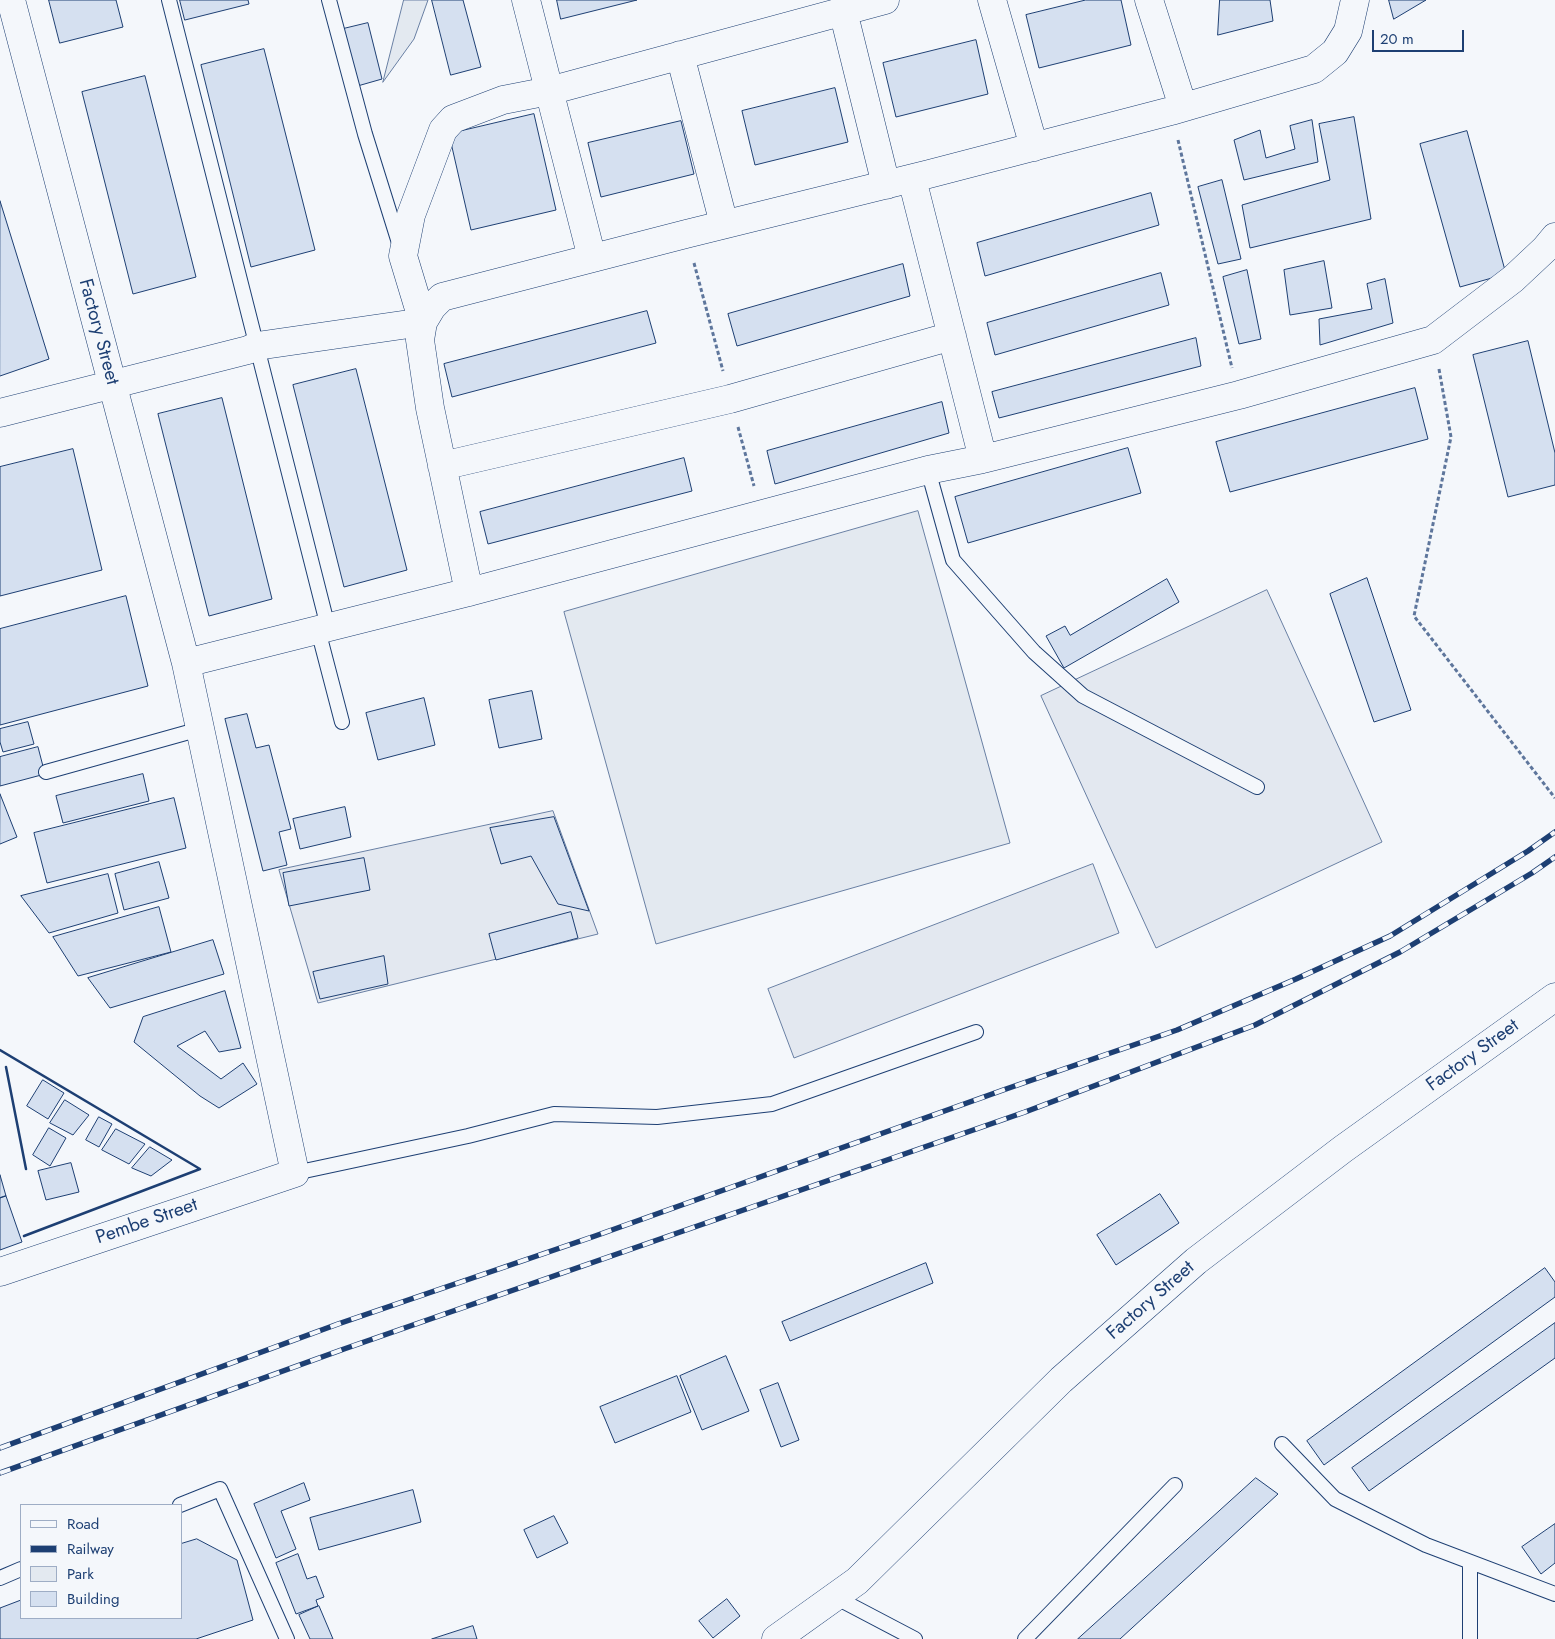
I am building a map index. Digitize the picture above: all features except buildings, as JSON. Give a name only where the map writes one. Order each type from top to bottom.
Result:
[{"type":"street","name":"Factory Street","points":[[11,0],[186,663],[295,1173]]},
{"type":"street","points":[[526,0],[592,258]]},
{"type":"street","points":[[423,322],[403,256],[410,214],[443,130],[453,119],[503,100],[549,91],[885,0]]},
{"type":"street","points":[[992,0],[1034,147]]},
{"type":"street","points":[[1149,0],[1177,109]]},
{"type":"street","points":[[469,592],[430,408],[420,340],[423,322],[432,307],[442,297],[1034,147],[1177,109],[1314,69],[1335,52],[1348,31],[1355,0]]},
{"type":"street","points":[[843,11],[952,336],[983,459]]},
{"type":"street","points":[[680,56],[724,224]]},
{"type":"street","points":[[186,663],[469,592],[928,470],[983,459],[1239,395],[1433,340],[1513,279],[1555,237]]},
{"type":"street","points":[[0,413],[248,350],[257,346],[423,322]]},
{"type":"street","points":[[442,466],[730,399],[952,336]]},
{"type":"street","name":"Factory Street","points":[[776,1639],[857,1581],[1061,1380],[1196,1261],[1343,1149],[1555,997]]},
{"type":"street","name":"Pembe Street","points":[[0,1272],[295,1173]]},
{"type":"lane","points":[[169,0],[257,346],[323,628],[342,722]]},
{"type":"lane","points":[[329,0],[365,134],[403,256]]},
{"type":"lane","points":[[928,470],[953,560],[1034,652],[1083,696],[1257,787]]},
{"type":"lane","points":[[46,772],[200,728]]},
{"type":"lane","points":[[295,1173],[468,1136],[554,1114],[657,1117],[772,1104],[976,1032]]},
{"type":"lane","points":[[1282,1444],[1335,1499],[1426,1545],[1555,1594]]},
{"type":"lane","points":[[1025,1639],[1175,1485]]},
{"type":"lane","points":[[182,1504],[220,1489],[287,1639]]},
{"type":"lane","points":[[1470,1562],[1470,1639]]},
{"type":"lane","points":[[0,1578],[20,1569]]},
{"type":"lane","points":[[835,1597],[915,1639]]},
{"type":"path","points":[[1177,109],[1239,395]]},
{"type":"path","points":[[1433,340],[1451,437],[1414,616],[1555,798]]},
{"type":"green space","points":[[404,0],[428,0],[414,39],[383,82]]},
{"type":"green space","points":[[918,511],[1010,843],[656,944],[564,612]]},
{"type":"shaded area","points":[[1267,590],[1382,842],[1156,948],[1041,696]]},
{"type":"shaded area","points":[[553,811],[598,934],[318,1003],[279,870]]},
{"type":"shaded area","points":[[1093,864],[1119,933],[794,1058],[768,989]]},
{"type":"railway","points":[[0,1448],[338,1324],[595,1236],[1177,1030],[1390,936],[1528,851],[1555,832]]},
{"type":"railway","points":[[0,1473],[344,1349],[1025,1112],[1255,1025],[1400,952],[1532,873],[1555,857]]},
{"type":"wall","points":[[0,1050],[200,1169],[24,1236]]},
{"type":"wall","points":[[6,1067],[26,1169]]}]
